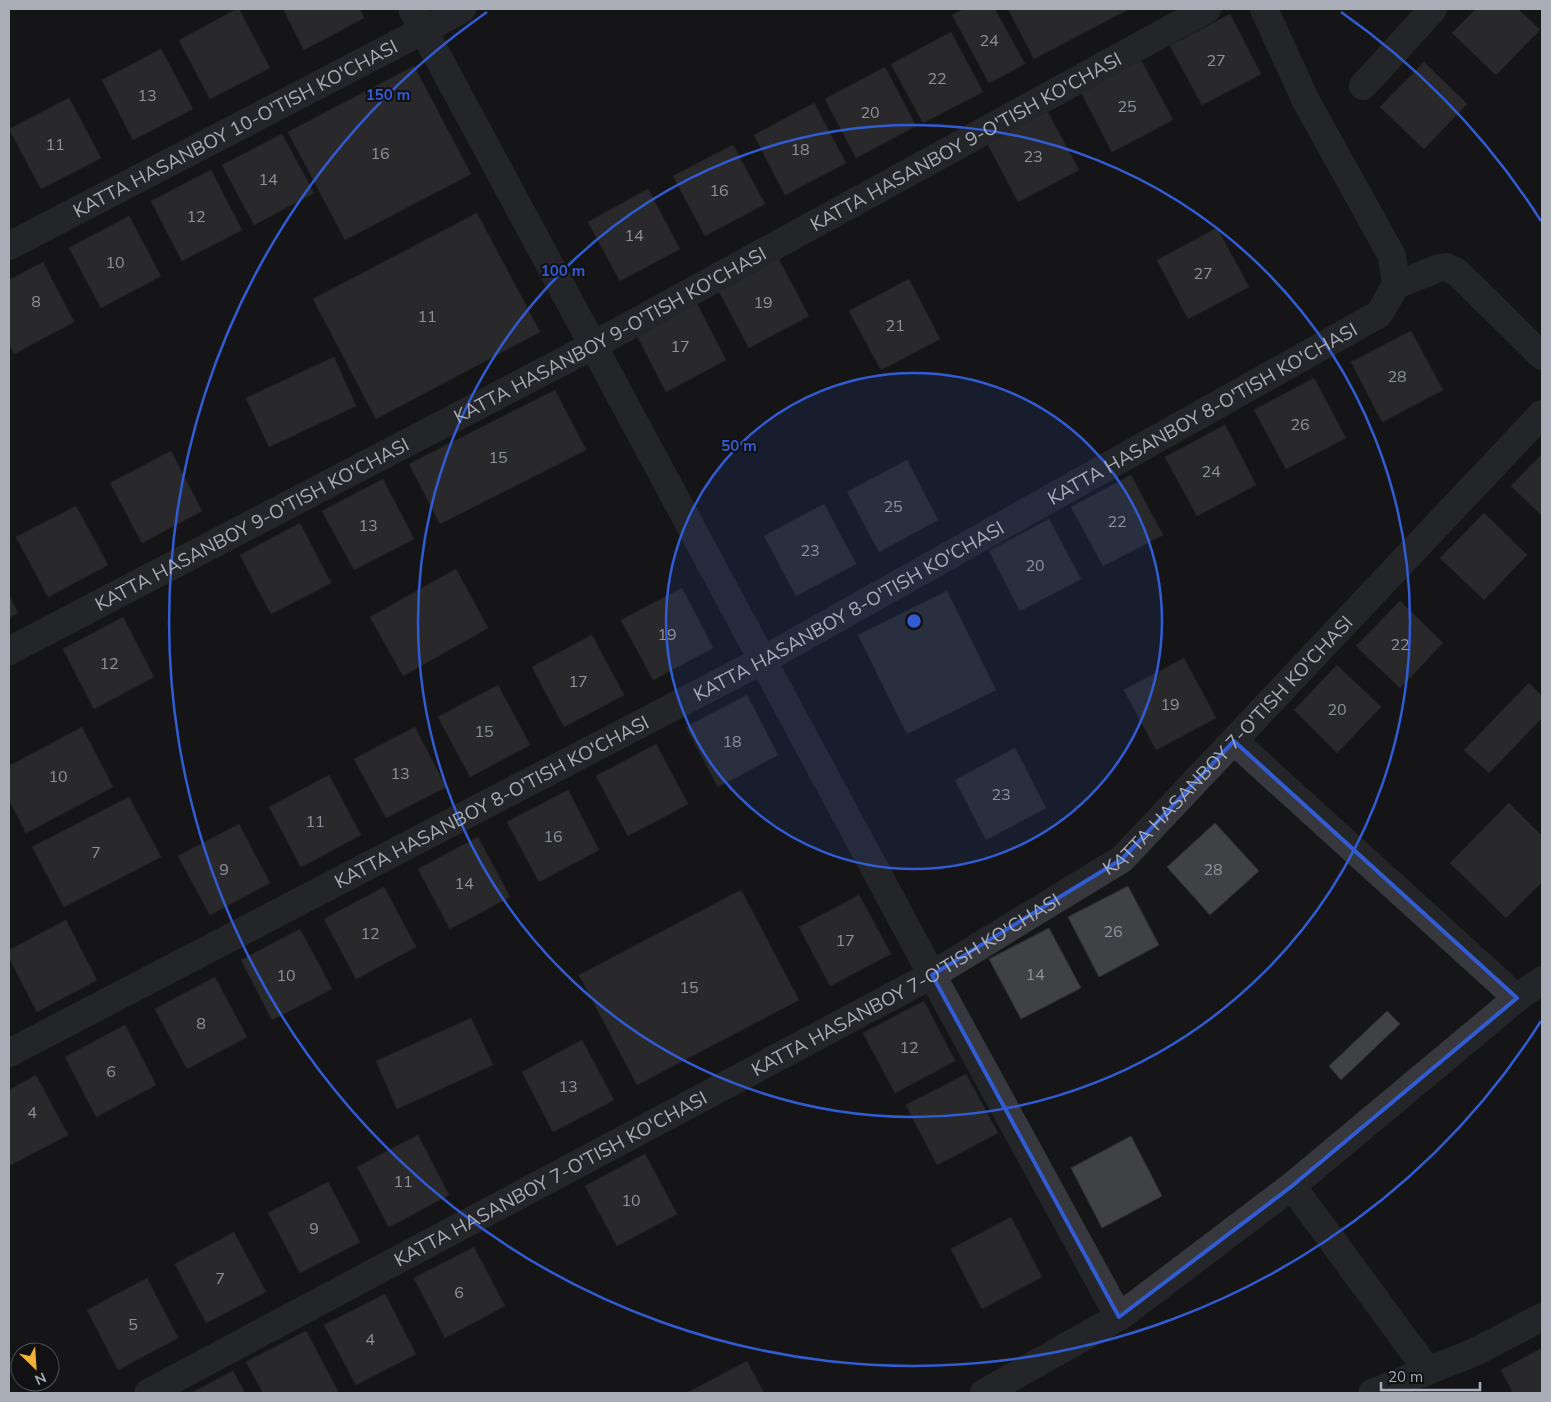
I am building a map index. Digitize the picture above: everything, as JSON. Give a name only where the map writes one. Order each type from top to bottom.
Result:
[{"type":"street","name":"KATTA HASANBOY 10-O'TISH KO'CHASI","points":[[9,246],[418,19],[462,9]]},
{"type":"street","name":"KATTA HASANBOY 9-O'TISH KO'CHASI","points":[[9,651],[594,345],[1206,9]]},
{"type":"street","points":[[1264,9],[1306,101],[1392,256],[1396,285],[1439,268],[1446,267],[1457,272],[1542,356]]},
{"type":"street","points":[[1363,86],[1433,9]]},
{"type":"street","points":[[418,19],[762,660],[1119,1318]]},
{"type":"street","name":"KATTA HASANBOY 8-O'TISH KO'CHASI","points":[[9,1053],[762,660],[1379,314],[1396,285]]},
{"type":"street","name":"KATTA HASANBOY 7-O'TISH KO'CHASI","points":[[148,1393],[932,975],[1122,859],[1542,414]]},
{"type":"street","points":[[1234,741],[1517,998]]},
{"type":"street","points":[[984,1393],[1119,1318],[1292,1186],[1517,998],[1542,980]]},
{"type":"street","points":[[1292,1186],[1428,1371]]},
{"type":"street","points":[[1372,1393],[1475,1352],[1542,1317]]},
{"type":"highlighted area","points":[[1234,741],[1517,998],[1292,1186],[1119,1317],[932,975],[1122,859]]},
{"type":"building","points":[[239,9],[270,68],[210,99],[179,40]]},
{"type":"building","points":[[283,9],[360,9],[364,18],[304,50]]},
{"type":"building","points":[[964,9],[995,9],[1025,64],[989,83],[952,15]]},
{"type":"building","points":[[1008,9],[1129,9],[1034,59]]},
{"type":"building","points":[[1476,9],[1518,9],[1540,30],[1496,75],[1452,33]]},
{"type":"building","points":[[1230,14],[1261,74],[1202,105],[1170,46]]},
{"type":"building","points":[[951,32],[983,92],[923,123],[891,64]]},
{"type":"building","points":[[161,49],[193,109],[133,140],[102,80]]},
{"type":"building","points":[[1141,60],[1173,120],[1112,152],[1081,92]]},
{"type":"building","points":[[1424,62],[1467,104],[1424,149],[1380,107]]},
{"type":"building","points":[[414,66],[471,174],[345,240],[288,132]]},
{"type":"building","points":[[885,67],[916,126],[856,158],[825,99]]},
{"type":"building","points":[[69,98],[101,158],[41,189],[9,129]]},
{"type":"building","points":[[814,103],[846,163],[785,195],[754,135]]},
{"type":"building","points":[[1047,111],[1079,170],[1018,202],[987,143]]},
{"type":"building","points":[[282,134],[314,193],[254,225],[222,165]]},
{"type":"building","points":[[733,145],[765,204],[705,236],[673,176]]},
{"type":"building","points":[[211,170],[242,230],[182,261],[151,201]]},
{"type":"building","points":[[648,189],[680,249],[620,281],[588,222]]},
{"type":"building","points":[[477,213],[540,332],[376,419],[313,299]]},
{"type":"building","points":[[129,216],[161,276],[101,308],[69,248]]},
{"type":"building","points":[[1217,228],[1249,287],[1188,319],[1157,260]]},
{"type":"building","points":[[777,256],[809,316],[749,348],[717,288]]},
{"type":"building","points":[[43,262],[74,322],[14,354],[9,344],[9,280]]},
{"type":"building","points":[[909,279],[940,339],[881,370],[849,311]]},
{"type":"building","points":[[695,300],[726,360],[666,392],[635,332]]},
{"type":"building","points":[[1411,331],[1443,390],[1382,422],[1351,362]]},
{"type":"building","points":[[334,357],[356,406],[269,447],[246,398]]},
{"type":"building","points":[[1314,378],[1346,438],[1286,469],[1254,410]]},
{"type":"building","points":[[555,390],[586,450],[440,524],[409,464]]},
{"type":"building","points":[[1225,425],[1256,485],[1197,516],[1165,457]]},
{"type":"building","points":[[171,451],[202,511],[142,543],[110,483]]},
{"type":"building","points":[[1542,454],[1542,516],[1511,486]]},
{"type":"building","points":[[907,460],[938,520],[879,552],[847,492]]},
{"type":"building","points":[[1131,475],[1163,535],[1103,566],[1071,507]]},
{"type":"building","points":[[383,479],[414,539],[354,570],[322,511]]},
{"type":"building","points":[[824,504],[856,564],[796,596],[764,536]]},
{"type":"building","points":[[76,506],[108,565],[48,597],[16,537]]},
{"type":"building","points":[[1484,513],[1527,555],[1484,600],[1440,558]]},
{"type":"building","points":[[1049,519],[1081,579],[1020,611],[989,551]]},
{"type":"building","points":[[300,523],[331,583],[271,614],[240,555]]},
{"type":"building","points":[[456,569],[488,628],[403,676],[370,617]]},
{"type":"building","points":[[682,588],[713,648],[653,680],[621,620]]},
{"type":"building","points":[[947,591],[996,690],[907,734],[858,635]]},
{"type":"building","points":[[9,595],[18,613],[9,618]]},
{"type":"building","points":[[1400,601],[1443,643],[1400,688],[1356,646]]},
{"type":"building","points":[[123,617],[154,677],[94,709],[63,649]]},
{"type":"building","points":[[592,635],[624,695],[564,727],[532,667]]},
{"type":"building","points":[[1184,658],[1216,718],[1156,750],[1124,690]]},
{"type":"building","points":[[1337,665],[1381,707],[1337,753],[1294,710]]},
{"type":"building","points":[[1529,683],[1542,696],[1542,718],[1489,773],[1464,750]]},
{"type":"building","points":[[498,685],[530,745],[470,777],[438,717]]},
{"type":"building","points":[[747,695],[778,755],[718,787],[686,727]]},
{"type":"building","points":[[82,727],[113,787],[26,833],[9,800],[9,766]]},
{"type":"building","points":[[415,727],[446,787],[386,818],[354,759]]},
{"type":"building","points":[[656,744],[688,804],[628,836],[596,776]]},
{"type":"building","points":[[1015,748],[1046,808],[986,840],[955,780]]},
{"type":"building","points":[[329,775],[361,835],[301,867],[269,807]]},
{"type":"building","points":[[568,790],[599,850],[539,882],[507,822]]},
{"type":"building","points":[[129,797],[161,857],[64,907],[32,847]]},
{"type":"building","points":[[1509,803],[1542,836],[1542,882],[1506,918],[1450,863]]},
{"type":"building","points":[[1215,823],[1259,871],[1210,915],[1167,867]]},
{"type":"building","points":[[239,824],[270,883],[210,915],[178,856]]},
{"type":"building","points":[[478,837],[510,897],[450,929],[418,869]]},
{"type":"building","points":[[1128,886],[1159,945],[1099,977],[1068,917]]},
{"type":"building","points":[[384,887],[416,947],[356,979],[324,919]]},
{"type":"building","points":[[741,890],[799,1000],[637,1085],[579,975]]},
{"type":"building","points":[[859,895],[891,954],[830,986],[799,927]]},
{"type":"building","points":[[66,920],[97,980],[37,1012],[9,958],[9,950]]},
{"type":"building","points":[[1049,928],[1081,988],[1021,1019],[989,959]]},
{"type":"building","points":[[300,929],[332,989],[272,1020],[241,960]]},
{"type":"building","points":[[215,977],[247,1037],[187,1069],[155,1009]]},
{"type":"building","points":[[924,1001],[955,1061],[895,1093],[863,1033]]},
{"type":"building","points":[[1387,1011],[1400,1024],[1341,1080],[1329,1066]]},
{"type":"building","points":[[471,1018],[493,1065],[397,1109],[376,1061]]},
{"type":"building","points":[[125,1025],[156,1085],[96,1117],[65,1057]]},
{"type":"building","points":[[582,1040],[614,1100],[553,1132],[522,1072]]},
{"type":"building","points":[[966,1074],[998,1133],[937,1165],[906,1105]]},
{"type":"building","points":[[36,1075],[68,1135],[9,1166],[9,1090]]},
{"type":"building","points":[[418,1135],[449,1195],[389,1227],[357,1167]]},
{"type":"building","points":[[1131,1136],[1162,1196],[1102,1228],[1071,1168]]},
{"type":"building","points":[[645,1154],[677,1214],[617,1246],[585,1186]]},
{"type":"building","points":[[328,1182],[360,1242],[300,1273],[268,1213]]},
{"type":"building","points":[[1011,1217],[1042,1277],[982,1309],[951,1249]]},
{"type":"building","points":[[234,1232],[266,1292],[206,1323],[175,1264]]},
{"type":"building","points":[[474,1247],[505,1306],[445,1338],[414,1278]]},
{"type":"building","points":[[147,1278],[178,1338],[118,1370],[87,1310]]},
{"type":"building","points":[[385,1294],[416,1354],[356,1385],[324,1325]]},
{"type":"building","points":[[306,1331],[338,1391],[333,1393],[263,1393],[246,1362]]},
{"type":"building","points":[[1542,1348],[1542,1393],[1513,1393],[1501,1370]]},
{"type":"building","points":[[747,1361],[764,1393],[687,1393]]},
{"type":"building","points":[[233,1371],[245,1393],[191,1393]]}]
